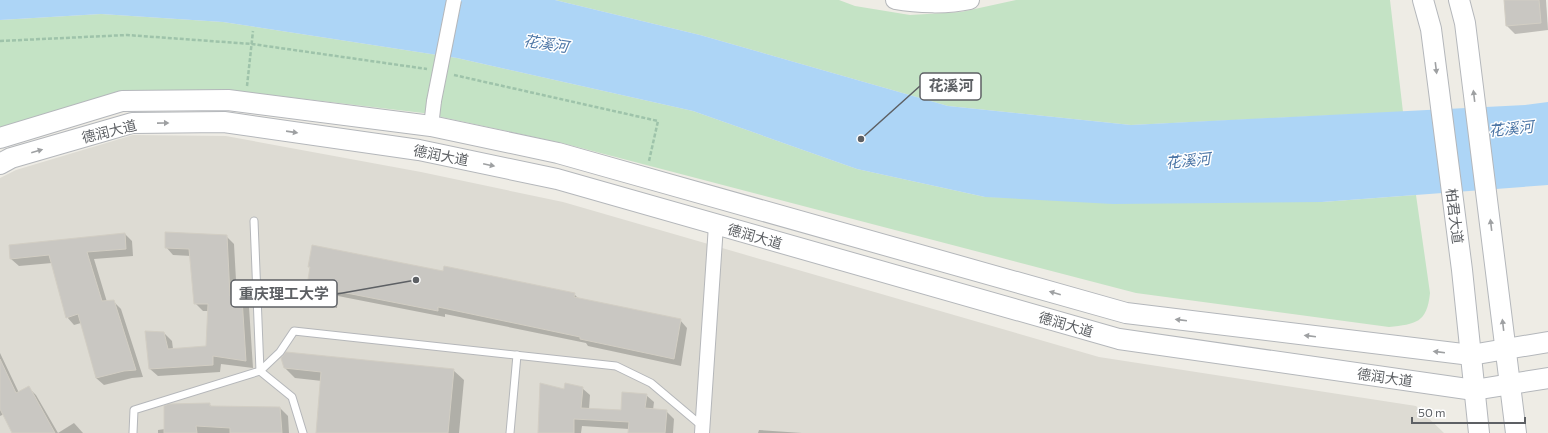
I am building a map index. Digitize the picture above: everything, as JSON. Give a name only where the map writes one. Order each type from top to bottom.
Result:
[{"type":"main road","name":"柏君大道","points":[[1423,0],[1431,29],[1462,270],[1479,433]]},
{"type":"main road","points":[[1459,0],[1465,23],[1516,433]]},
{"type":"main road","name":"德润大道","points":[[0,138],[122,101],[228,100],[431,126],[558,153],[1126,313],[1471,356],[1548,342]]},
{"type":"main road","name":"德润大道","points":[[0,164],[11,158],[132,123],[224,122],[419,150],[557,179],[1120,340],[1474,390],[1548,378]]},
{"type":"street","points":[[431,126],[434,101],[454,0]]},
{"type":"street","points":[[895,0],[916,2],[960,2],[970,0]]},
{"type":"street","points":[[702,430],[716,225]]},
{"type":"lane","points":[[254,221],[260,371],[292,397],[303,433]]},
{"type":"lane","points":[[133,433],[134,410],[260,371],[280,352],[294,331],[616,366],[651,383],[702,430]]},
{"type":"lane","points":[[510,433],[517,355]]},
{"type":"path","points":[[246,92],[253,31]]},
{"type":"path","points":[[0,41],[127,35],[252,44],[431,70]]},
{"type":"path","points":[[446,74],[658,121],[648,166]]},
{"type":"shaded area","points":[[133,135],[226,136],[421,172],[563,202],[1099,357],[1416,406],[1444,433],[0,433],[0,178],[16,170]]},
{"type":"green space","points":[[555,0],[839,0],[855,6],[910,15],[961,12],[1016,0],[1390,0],[1403,112],[1131,125],[948,106],[700,35]]},
{"type":"green space","points":[[101,14],[223,22],[457,58],[693,111],[857,169],[985,197],[1322,202],[1416,195],[1430,293],[1428,303],[1426,311],[1418,320],[1406,325],[1389,327],[1136,293],[562,143],[423,113],[246,92],[0,128],[0,20]]},
{"type":"water","points":[[0,0],[555,0],[700,35],[948,106],[1131,125],[1525,105],[1548,102],[1548,185],[1322,202],[1113,204],[985,197],[857,169],[693,111],[457,58],[223,22],[101,14],[0,20]]},
{"type":"building","points":[[1504,0],[1539,0],[1541,23],[1506,26]]},
{"type":"building","points":[[165,232],[227,235],[230,296],[242,298],[246,361],[213,356],[213,365],[149,369],[145,331],[164,332],[168,349],[206,346],[208,304],[194,304],[189,249],[165,248]]},
{"type":"building","points":[[125,233],[126,249],[87,252],[102,301],[114,300],[136,370],[124,371],[96,378],[78,314],[66,318],[49,255],[10,259],[9,245]]},
{"type":"building","points":[[312,245],[443,271],[444,266],[575,293],[574,297],[681,319],[674,359],[580,339],[580,337],[438,307],[438,311],[331,290],[330,301],[305,298]]},
{"type":"building","points":[[286,352],[454,369],[448,433],[316,433],[321,372],[284,368],[281,358]]},
{"type":"building","points":[[0,359],[16,393],[29,386],[55,433],[12,433],[0,409]]},
{"type":"building","points":[[540,383],[564,389],[565,383],[583,387],[581,408],[621,410],[622,392],[647,394],[645,408],[667,410],[665,433],[628,433],[629,422],[574,419],[574,433],[538,433]]},
{"type":"building","points":[[210,403],[210,406],[280,407],[282,433],[230,433],[230,428],[196,426],[197,433],[164,433],[164,406],[169,404]]},
{"type":"place","name":"花溪河","points":[[861,139]]},
{"type":"place","name":"重庆理工大学","points":[[416,280]]}]
